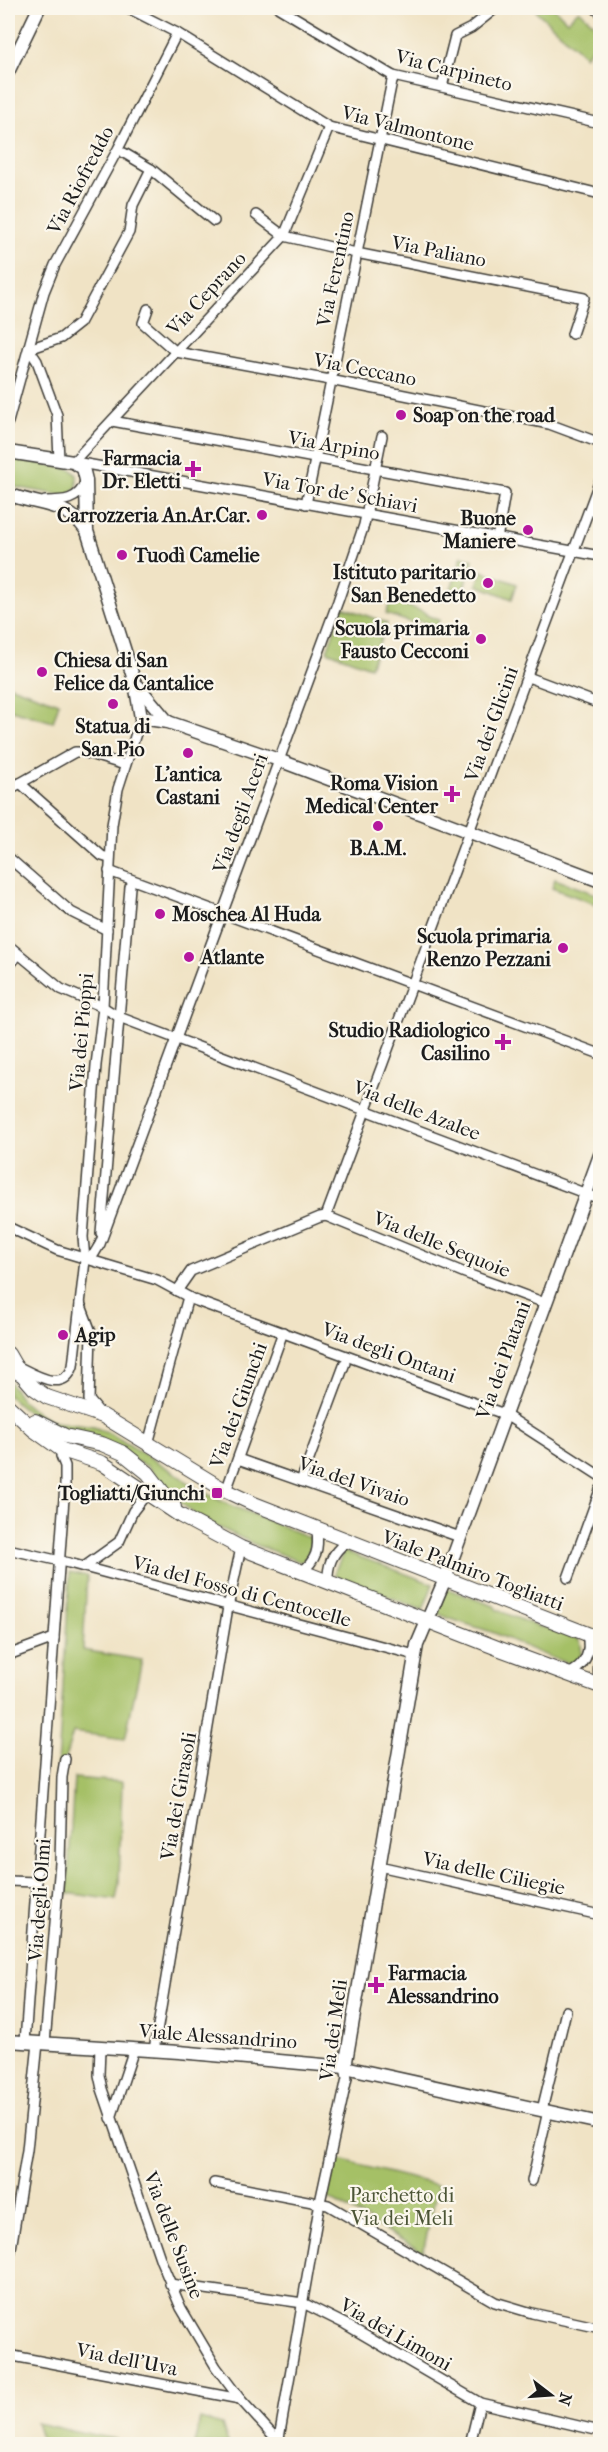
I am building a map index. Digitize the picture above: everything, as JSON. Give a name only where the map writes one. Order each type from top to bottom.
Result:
[{"type":"main road","name":"Viale Palmiro Togliatti","points":[[11,1359],[28,1391],[40,1401],[58,1411],[91,1416],[121,1428]]},
{"type":"main road","name":"Viale Palmiro Togliatti","points":[[11,1359],[31,1385],[47,1397],[103,1416],[226,1491],[346,1542],[600,1639]]},
{"type":"main road","points":[[8,1407],[51,1443],[70,1454],[102,1463],[181,1516]]},
{"type":"main road","points":[[8,1407],[61,1435],[105,1445],[133,1459],[148,1473],[181,1516]]},
{"type":"main road","points":[[23,1421],[66,1445],[89,1449],[108,1457],[140,1479],[181,1516]]},
{"type":"main road","points":[[51,1443],[61,1456],[98,1470],[241,1548],[600,1686]]},
{"type":"street","points":[[8,72],[39,8]]},
{"type":"street","name":"Via Valmontone","points":[[128,8],[177,33],[329,127],[600,194]]},
{"type":"street","name":"Via Carpineto","points":[[279,8],[393,76],[600,123]]},
{"type":"street","points":[[442,87],[455,36],[471,28],[496,8]]},
{"type":"street","name":"Via Riofreddo","points":[[8,422],[44,292],[55,265],[177,33]]},
{"type":"street","name":"Via Ferentino","points":[[306,504],[393,76]]},
{"type":"street","name":"Via Ceprano","points":[[73,462],[284,236],[329,127]]},
{"type":"street","points":[[124,153],[151,169],[214,221]]},
{"type":"street","points":[[59,460],[57,415],[37,361],[29,349],[61,338],[80,323],[129,232],[133,205],[151,169]]},
{"type":"street","name":"Via Paliano","points":[[256,215],[284,236],[356,253],[584,298],[572,334]]},
{"type":"street","points":[[148,309],[143,323],[176,352]]},
{"type":"street","name":"Via Ceccano","points":[[176,352],[549,424],[600,443]]},
{"type":"street","name":"Via Arpino","points":[[112,421],[505,493],[497,538]]},
{"type":"street","name":"Via degli Aceri","points":[[85,1260],[94,1254],[100,1244],[367,516],[382,436]]},
{"type":"street","points":[[8,453],[73,462],[82,467],[86,485],[87,531],[135,683],[141,718],[168,722],[279,760],[600,881]]},
{"type":"street","name":"Via Tor de' Schiavi","points":[[73,462],[600,556]]},
{"type":"street","name":"Via dei Glicini","points":[[326,1216],[600,480]]},
{"type":"street","points":[[40,502],[73,498],[86,485]]},
{"type":"street","points":[[8,494],[66,511],[87,531]]},
{"type":"street","points":[[528,677],[600,704]]},
{"type":"street","points":[[135,683],[168,722]]},
{"type":"street","name":"Via dei Pioppi","points":[[11,1359],[51,1381],[60,1381],[68,1376],[74,1363],[85,1260],[84,1225],[102,1011],[109,858],[116,798],[141,718]]},
{"type":"street","points":[[8,790],[71,753],[79,752],[125,765]]},
{"type":"street","points":[[20,783],[102,856],[109,858]]},
{"type":"street","points":[[8,857],[72,912],[107,930]]},
{"type":"street","points":[[109,871],[600,1054]]},
{"type":"street","name":"Via dei Pioppi","points":[[100,1244],[130,887]]},
{"type":"street","name":"Via delle Azalee","points":[[8,945],[61,989],[102,1011],[600,1199]]},
{"type":"street","points":[[8,967],[18,955]]},
{"type":"street","name":"Via dei Platani","points":[[427,1621],[445,1580],[600,1155]]},
{"type":"street","points":[[177,1291],[191,1271],[320,1216],[326,1216]]},
{"type":"street","name":"Via delle Sequoie","points":[[326,1216],[465,1274],[545,1303]]},
{"type":"street","name":"Via degli Ontani","points":[[8,1227],[37,1243],[85,1260],[149,1277],[166,1284],[188,1298],[504,1414],[600,1476]]},
{"type":"street","points":[[148,1444],[188,1298]]},
{"type":"street","name":"Via dei Pioppi","points":[[80,1303],[91,1332],[89,1400],[103,1416]]},
{"type":"street","name":"Via dei Giunchi","points":[[226,1491],[283,1332]]},
{"type":"street","points":[[301,1481],[345,1363]]},
{"type":"street","points":[[60,1561],[65,1476],[61,1456]]},
{"type":"street","name":"Via del Vivaio","points":[[238,1459],[460,1537]]},
{"type":"street","points":[[568,1578],[600,1490]]},
{"type":"street","points":[[84,1567],[119,1542],[131,1515],[144,1497]]},
{"type":"street","points":[[301,1572],[315,1557],[318,1549],[316,1530]]},
{"type":"street","points":[[328,1583],[328,1568],[331,1559],[346,1542]]},
{"type":"street","name":"Via dei Girasoli","points":[[154,2050],[228,1607],[241,1548]]},
{"type":"street","name":"Via del Fosso di Centocelle","points":[[8,1549],[415,1655]]},
{"type":"street","name":"Via degli Olmi","points":[[25,2042],[60,1561]]},
{"type":"street","name":"Via dei Meli","points":[[279,2443],[320,2202],[346,2078],[345,2067],[415,1655],[427,1621]]},
{"type":"street","points":[[568,1674],[579,1668],[586,1660],[589,1648],[586,1634]]},
{"type":"street","points":[[8,1655],[54,1638]]},
{"type":"street","points":[[600,1665],[600,1673]]},
{"type":"street","name":"Via degli Olmi","points":[[8,2266],[42,2043],[61,1856],[62,1778],[65,1759]]},
{"type":"street","name":"Via delle Ciliegie","points":[[379,1866],[600,1915]]},
{"type":"street","points":[[8,1881],[37,1882]]},
{"type":"street","points":[[532,2181],[566,2012]]},
{"type":"street","name":"Viale Alessandrino","points":[[8,2041],[154,2050],[345,2067],[600,2123]]},
{"type":"street","name":"Via delle Susine","points":[[100,2047],[99,2075],[111,2118],[170,2284],[206,2352],[240,2399],[279,2443]]},
{"type":"street","points":[[111,2118],[134,2049]]},
{"type":"street","points":[[214,2183],[320,2202],[495,2302],[600,2328]]},
{"type":"street","name":"Via dei Limoni","points":[[170,2284],[303,2303],[480,2403],[600,2431]]},
{"type":"street","name":"Via dell'Uva","points":[[8,2355],[240,2399]]},
{"type":"street","points":[[470,2445],[480,2403]]},
{"type":"green space","points":[[539,8],[554,8],[567,21],[579,10],[600,29],[600,38],[585,56],[536,11]]},
{"type":"green space","points":[[13,458],[71,469],[77,475],[77,487],[66,496],[10,486],[8,484],[8,461]]},
{"type":"green space","points":[[462,556],[473,560],[462,593],[451,589]]},
{"type":"green space","points":[[482,571],[517,584],[512,599],[477,585]]},
{"type":"green space","points":[[391,600],[439,620],[437,626],[419,621],[412,623],[386,614]]},
{"type":"green space","points":[[343,607],[387,623],[370,667],[327,651]]},
{"type":"green space","points":[[8,685],[59,703],[53,722],[8,709]]},
{"type":"green space","points":[[555,879],[598,895],[595,904],[552,888]]},
{"type":"green space","points":[[8,1380],[22,1400],[38,1413],[55,1422],[94,1427],[111,1434],[177,1474],[190,1485],[225,1503],[311,1538],[308,1555],[301,1562],[254,1544],[194,1514],[147,1466],[41,1422],[8,1396]]},
{"type":"green space","points":[[344,1551],[433,1584],[423,1610],[335,1576]]},
{"type":"green space","points":[[70,1572],[87,1576],[83,1650],[142,1660],[125,1739],[73,1732],[65,1759],[58,1765]]},
{"type":"green space","points":[[445,1588],[494,1606],[497,1610],[536,1626],[566,1632],[580,1640],[580,1657],[572,1664],[562,1661],[437,1613]]},
{"type":"green space","points":[[74,1778],[122,1782],[119,1883],[116,1900],[67,1893]]},
{"type":"green space","name":"Parchetto di Via dei Meli","points":[[335,2159],[438,2185],[423,2252],[325,2196]]},
{"type":"green space","points":[[200,2419],[222,2425],[228,2444],[194,2444]]},
{"type":"green space","points":[[36,2423],[115,2439],[125,2444],[43,2444]]},
{"type":"place","name":"Soap on the road","points":[[401,415]]},
{"type":"place","name":"Farmacia Dr. Eletti","points":[[193,469]]},
{"type":"place","name":"Carrozzeria An.Ar.Car.","points":[[262,515]]},
{"type":"place","name":"Buone Maniere","points":[[528,530]]},
{"type":"place","name":"Tuodì Camelie","points":[[122,555]]},
{"type":"place","name":"Istituto paritario San Benedetto","points":[[488,583]]},
{"type":"place","name":"Scuola primaria Fausto Cecconi","points":[[481,639]]},
{"type":"place","name":"Chiesa di San Felice da Cantalice","points":[[42,672]]},
{"type":"place","name":"Statua di San Pio","points":[[113,704]]},
{"type":"place","name":"L'antica Castani","points":[[188,753]]},
{"type":"place","name":"Roma Vision Medical Center","points":[[452,794]]},
{"type":"place","name":"B.A.M.","points":[[378,826]]},
{"type":"place","name":"Moschea Al Huda","points":[[160,914]]},
{"type":"place","name":"Scuola primaria Renzo Pezzani","points":[[563,948]]},
{"type":"place","name":"Atlante","points":[[189,957]]},
{"type":"place","name":"Studio Radiologico Casilino","points":[[503,1042]]},
{"type":"place","name":"Agip","points":[[63,1335]]},
{"type":"place","name":"Togliatti/Giunchi","points":[[217,1493]]},
{"type":"place","name":"Farmacia Alessandrino","points":[[376,1985]]}]
